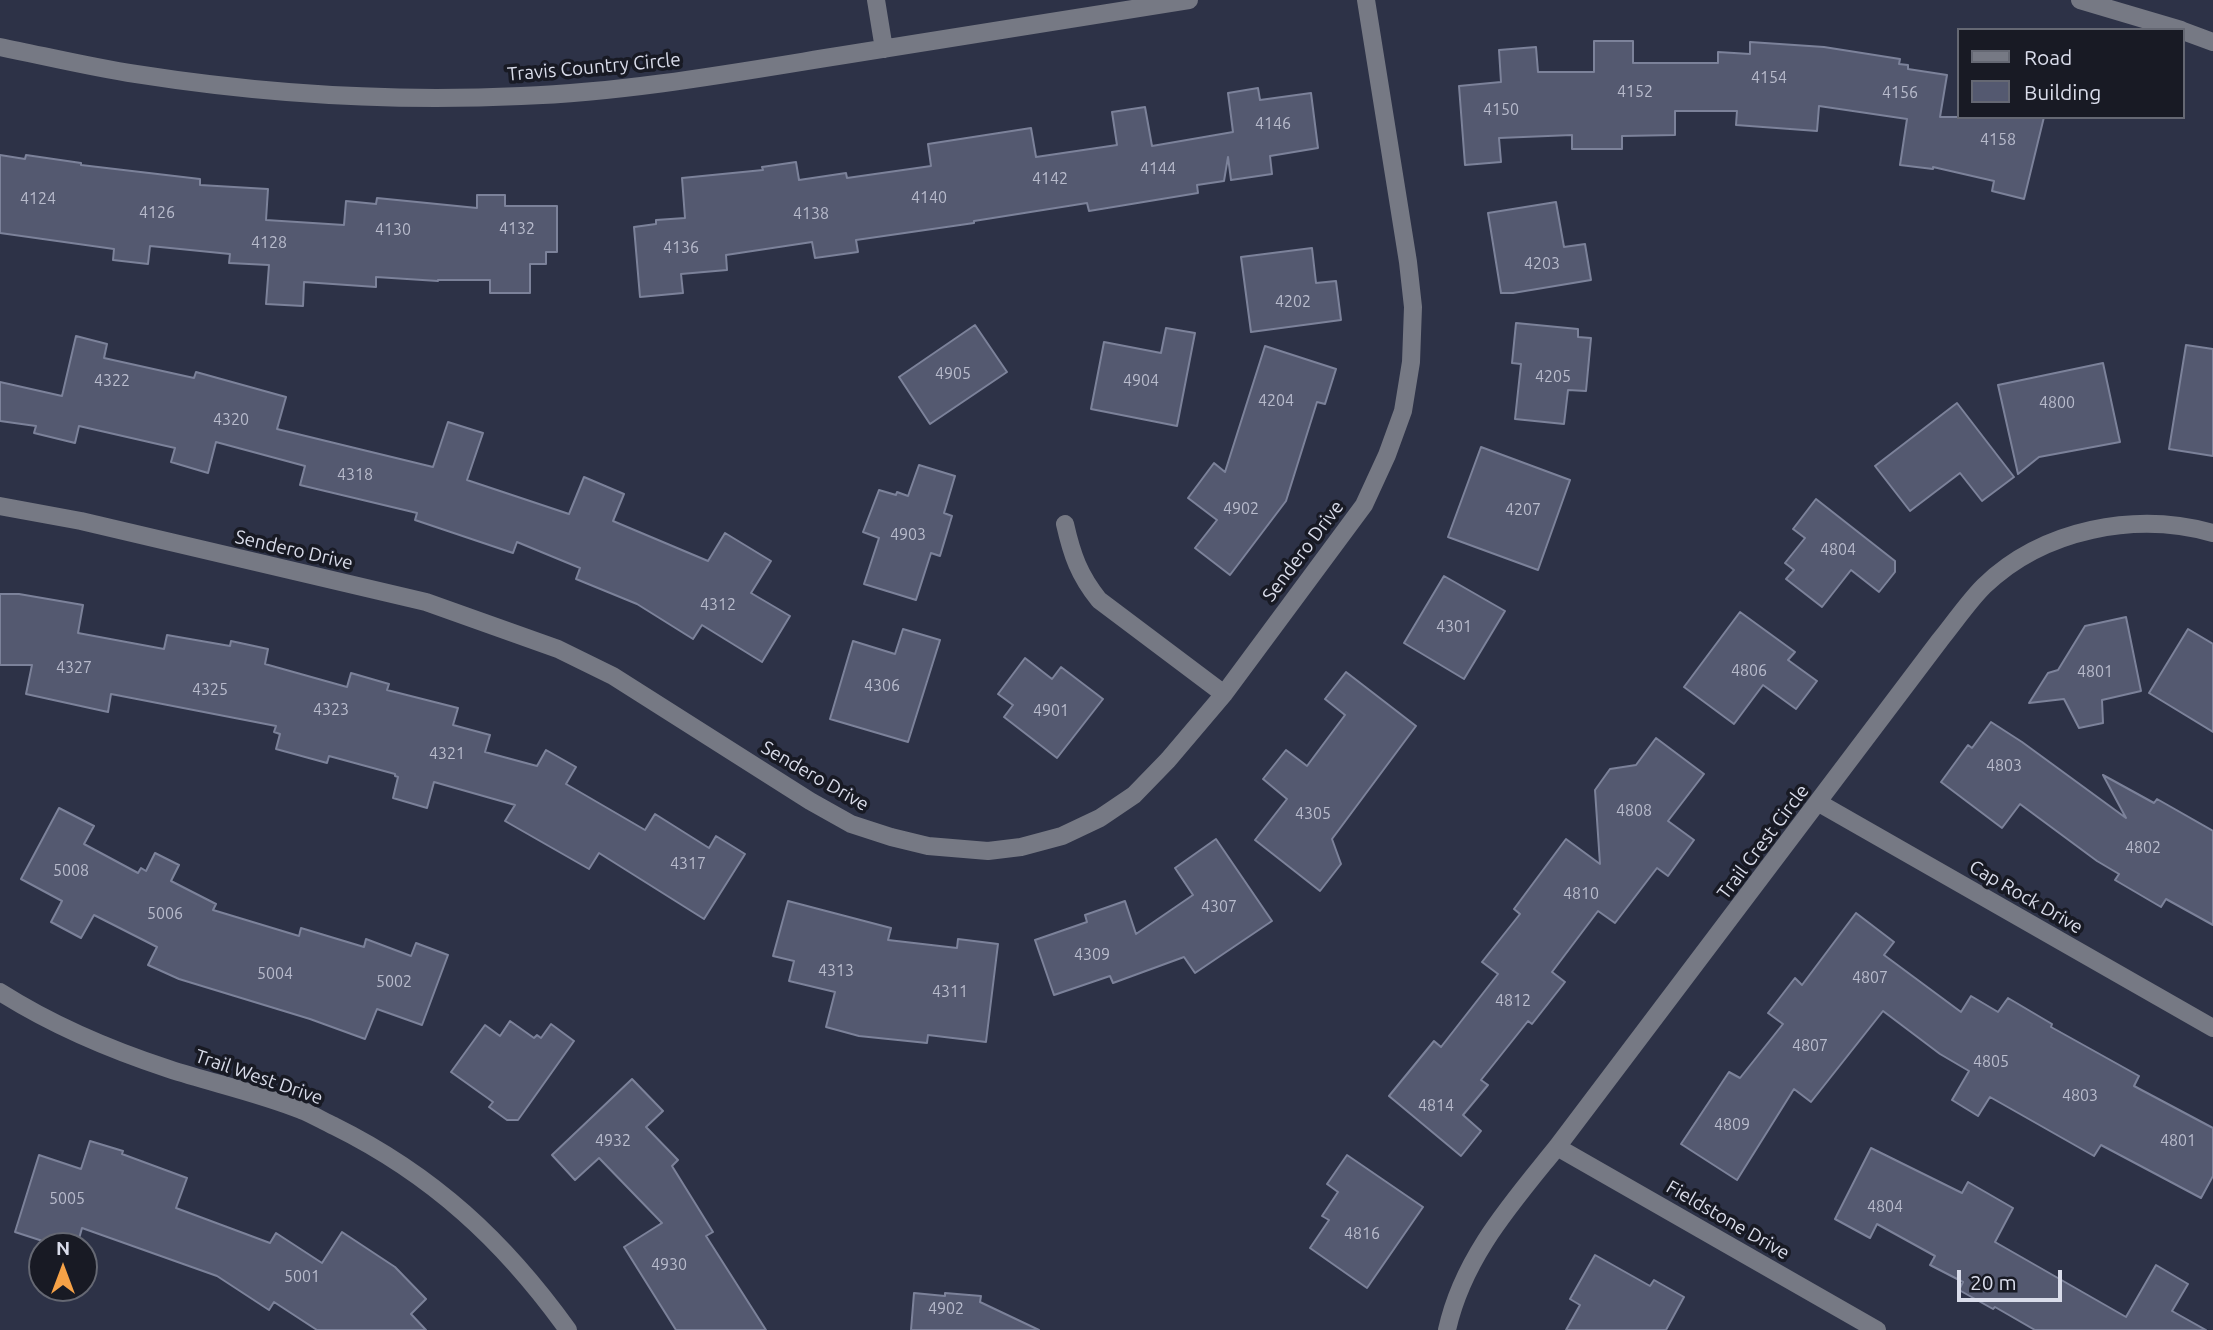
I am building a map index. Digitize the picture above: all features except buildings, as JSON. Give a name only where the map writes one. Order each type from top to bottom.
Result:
[{"type":"street","points":[[876,0],[884,49]]},
{"type":"street","name":"Travis Country Circle","points":[[0,47],[136,74],[243,88],[435,99],[523,96],[698,79],[1189,0]]},
{"type":"street","name":"Sendero Drive","points":[[0,506],[81,521],[426,602],[558,649],[613,676],[810,801],[851,824],[891,838],[957,850],[988,851],[1021,847],[1062,836],[1100,818],[1134,794],[1168,760],[1223,694],[1364,505],[1403,411],[1411,362],[1413,307],[1366,0]]},
{"type":"street","points":[[2080,0],[2175,28]]},
{"type":"street","points":[[2185,31],[2213,42]]},
{"type":"street","name":"Trail Crest Circle","points":[[1447,1330],[1463,1282],[1480,1247],[1502,1215],[1557,1147],[1940,640],[1983,587],[2011,564],[2045,545],[2081,532],[2115,525],[2155,523],[2187,525],[2213,533]]},
{"type":"street","points":[[1065,524],[1072,554],[1080,572],[1099,600],[1223,694]]},
{"type":"street","name":"Cap Rock Drive","points":[[1819,803],[2213,1028]]},
{"type":"street","name":"Trail West Drive","points":[[0,992],[97,1042],[166,1068],[301,1110],[352,1135],[408,1168],[457,1205],[497,1245],[530,1279],[568,1330]]},
{"type":"street","name":"Fieldstone Drive","points":[[1557,1147],[1877,1330]]}]
